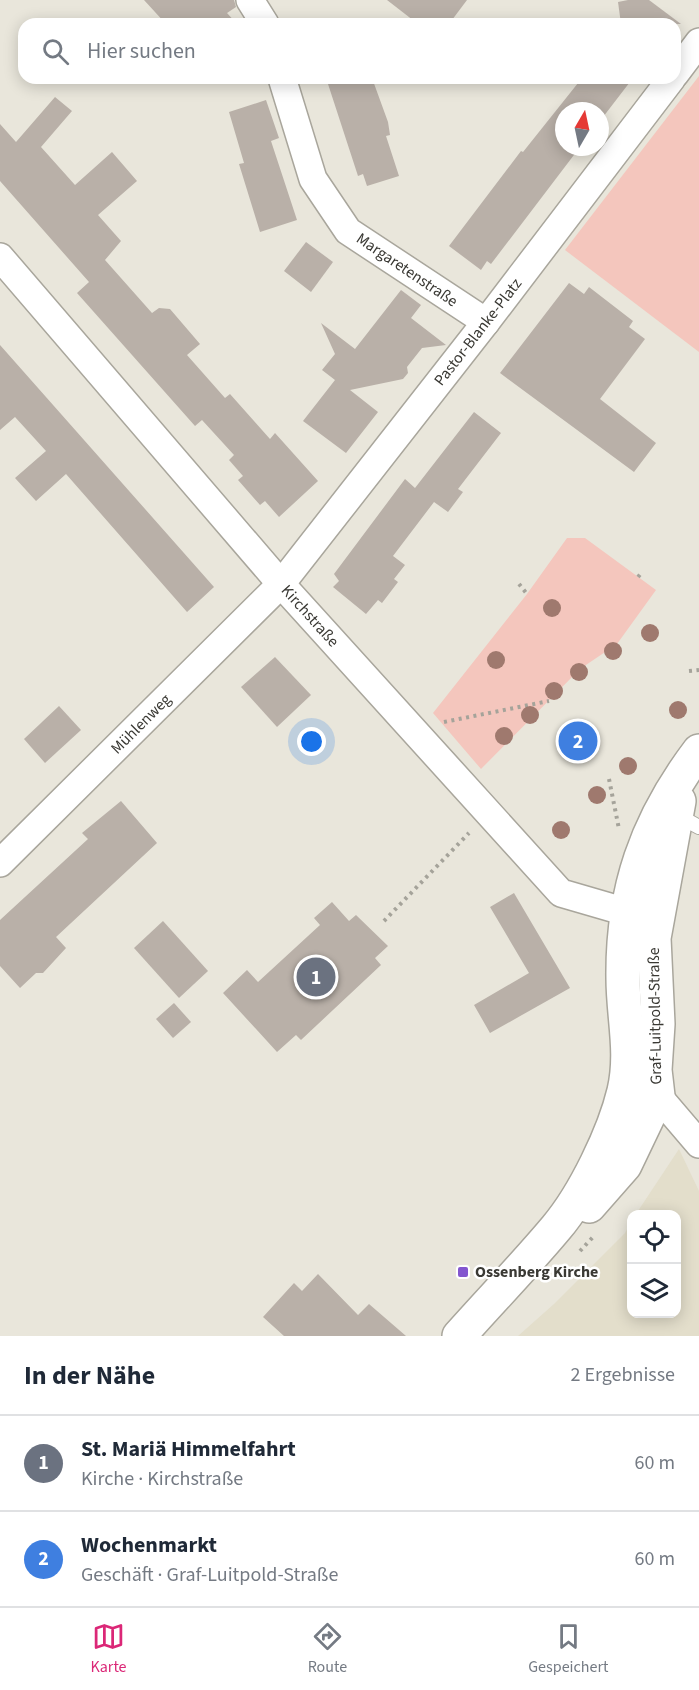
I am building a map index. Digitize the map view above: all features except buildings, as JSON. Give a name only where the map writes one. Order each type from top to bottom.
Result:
[{"type":"street","points":[[250,0],[261,18]]},
{"type":"street","points":[[681,66],[699,42]]},
{"type":"street","name":"Margaretenstraße","points":[[284,84],[313,180],[348,231],[486,322]]},
{"type":"street","name":"Pastor-Blanke-Platz","points":[[281,584],[486,322],[667,84]]},
{"type":"street","name":"Kirchstraße","points":[[0,257],[281,584],[561,893],[656,921]]},
{"type":"street","name":"Mühlenweg","points":[[0,863],[281,584]]},
{"type":"street","name":"Graf-Luitpold-Straße","points":[[558,1227],[595,1202],[625,1165],[657,1096],[655,1070],[658,1024],[654,938],[692,760]]},
{"type":"street","name":"Graf-Luitpold-Straße","points":[[459,1336],[558,1227],[598,1163],[624,1091],[630,1050],[622,980],[625,912],[639,862],[679,817]]},
{"type":"street","points":[[624,1091],[657,1096],[699,1144]]},
{"type":"path","points":[[638,577],[642,572]]},
{"type":"path","points":[[519,584],[527,594]]},
{"type":"path","points":[[689,671],[699,670]]},
{"type":"path","points":[[410,728],[549,701]]},
{"type":"path","points":[[384,921],[489,813]]},
{"type":"shaded area","points":[[699,76],[699,352],[565,250]]},
{"type":"shaded area","points":[[567,538],[585,538],[656,590],[617,644],[580,669],[481,769],[433,713],[527,594]]},
{"type":"shaded area","points":[[679,1149],[699,1191],[699,1336],[518,1336],[554,1304],[627,1229],[627,1318],[681,1318],[681,1210],[639,1210]]},
{"type":"place","name":"Wochenmarkt","points":[[578,741]]},
{"type":"place","name":"St. Mariä Himmelfahrt","points":[[316,977]]},
{"type":"place","name":"Ossenberg Kirche","points":[[463,1272]]}]
